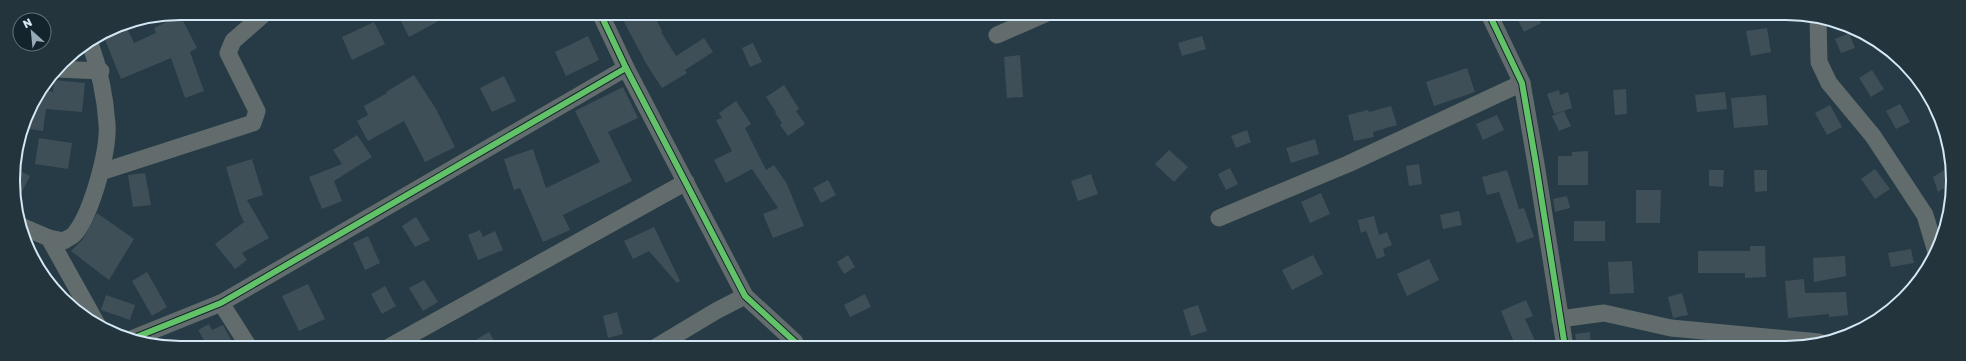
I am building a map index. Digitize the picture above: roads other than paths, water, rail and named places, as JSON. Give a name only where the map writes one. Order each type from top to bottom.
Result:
[{"type":"street","points":[[101,172],[253,123],[257,111],[228,53],[233,41],[257,20]]},
{"type":"street","points":[[603,20],[626,68],[745,296],[794,341]]},
{"type":"street","points":[[997,35],[1031,20]]},
{"type":"street","points":[[1492,20],[1522,83],[1563,341]]},
{"type":"street","points":[[1818,23],[1819,62],[1829,83],[1873,136],[1925,215],[1933,243]]},
{"type":"street","points":[[28,229],[49,238],[64,241],[76,234],[87,215],[101,172],[107,126],[101,71],[91,47]]},
{"type":"street","points":[[139,336],[221,303],[626,68]]},
{"type":"street","points":[[65,69],[101,71]]},
{"type":"street","points":[[1219,218],[1348,164],[1522,83]]},
{"type":"street","points":[[400,341],[686,182]]},
{"type":"street","points":[[49,238],[91,314]]},
{"type":"street","points":[[666,341],[716,311],[745,296]]},
{"type":"street","points":[[221,303],[245,341]]},
{"type":"street","points":[[1560,319],[1604,314],[1671,328],[1802,340]]}]
